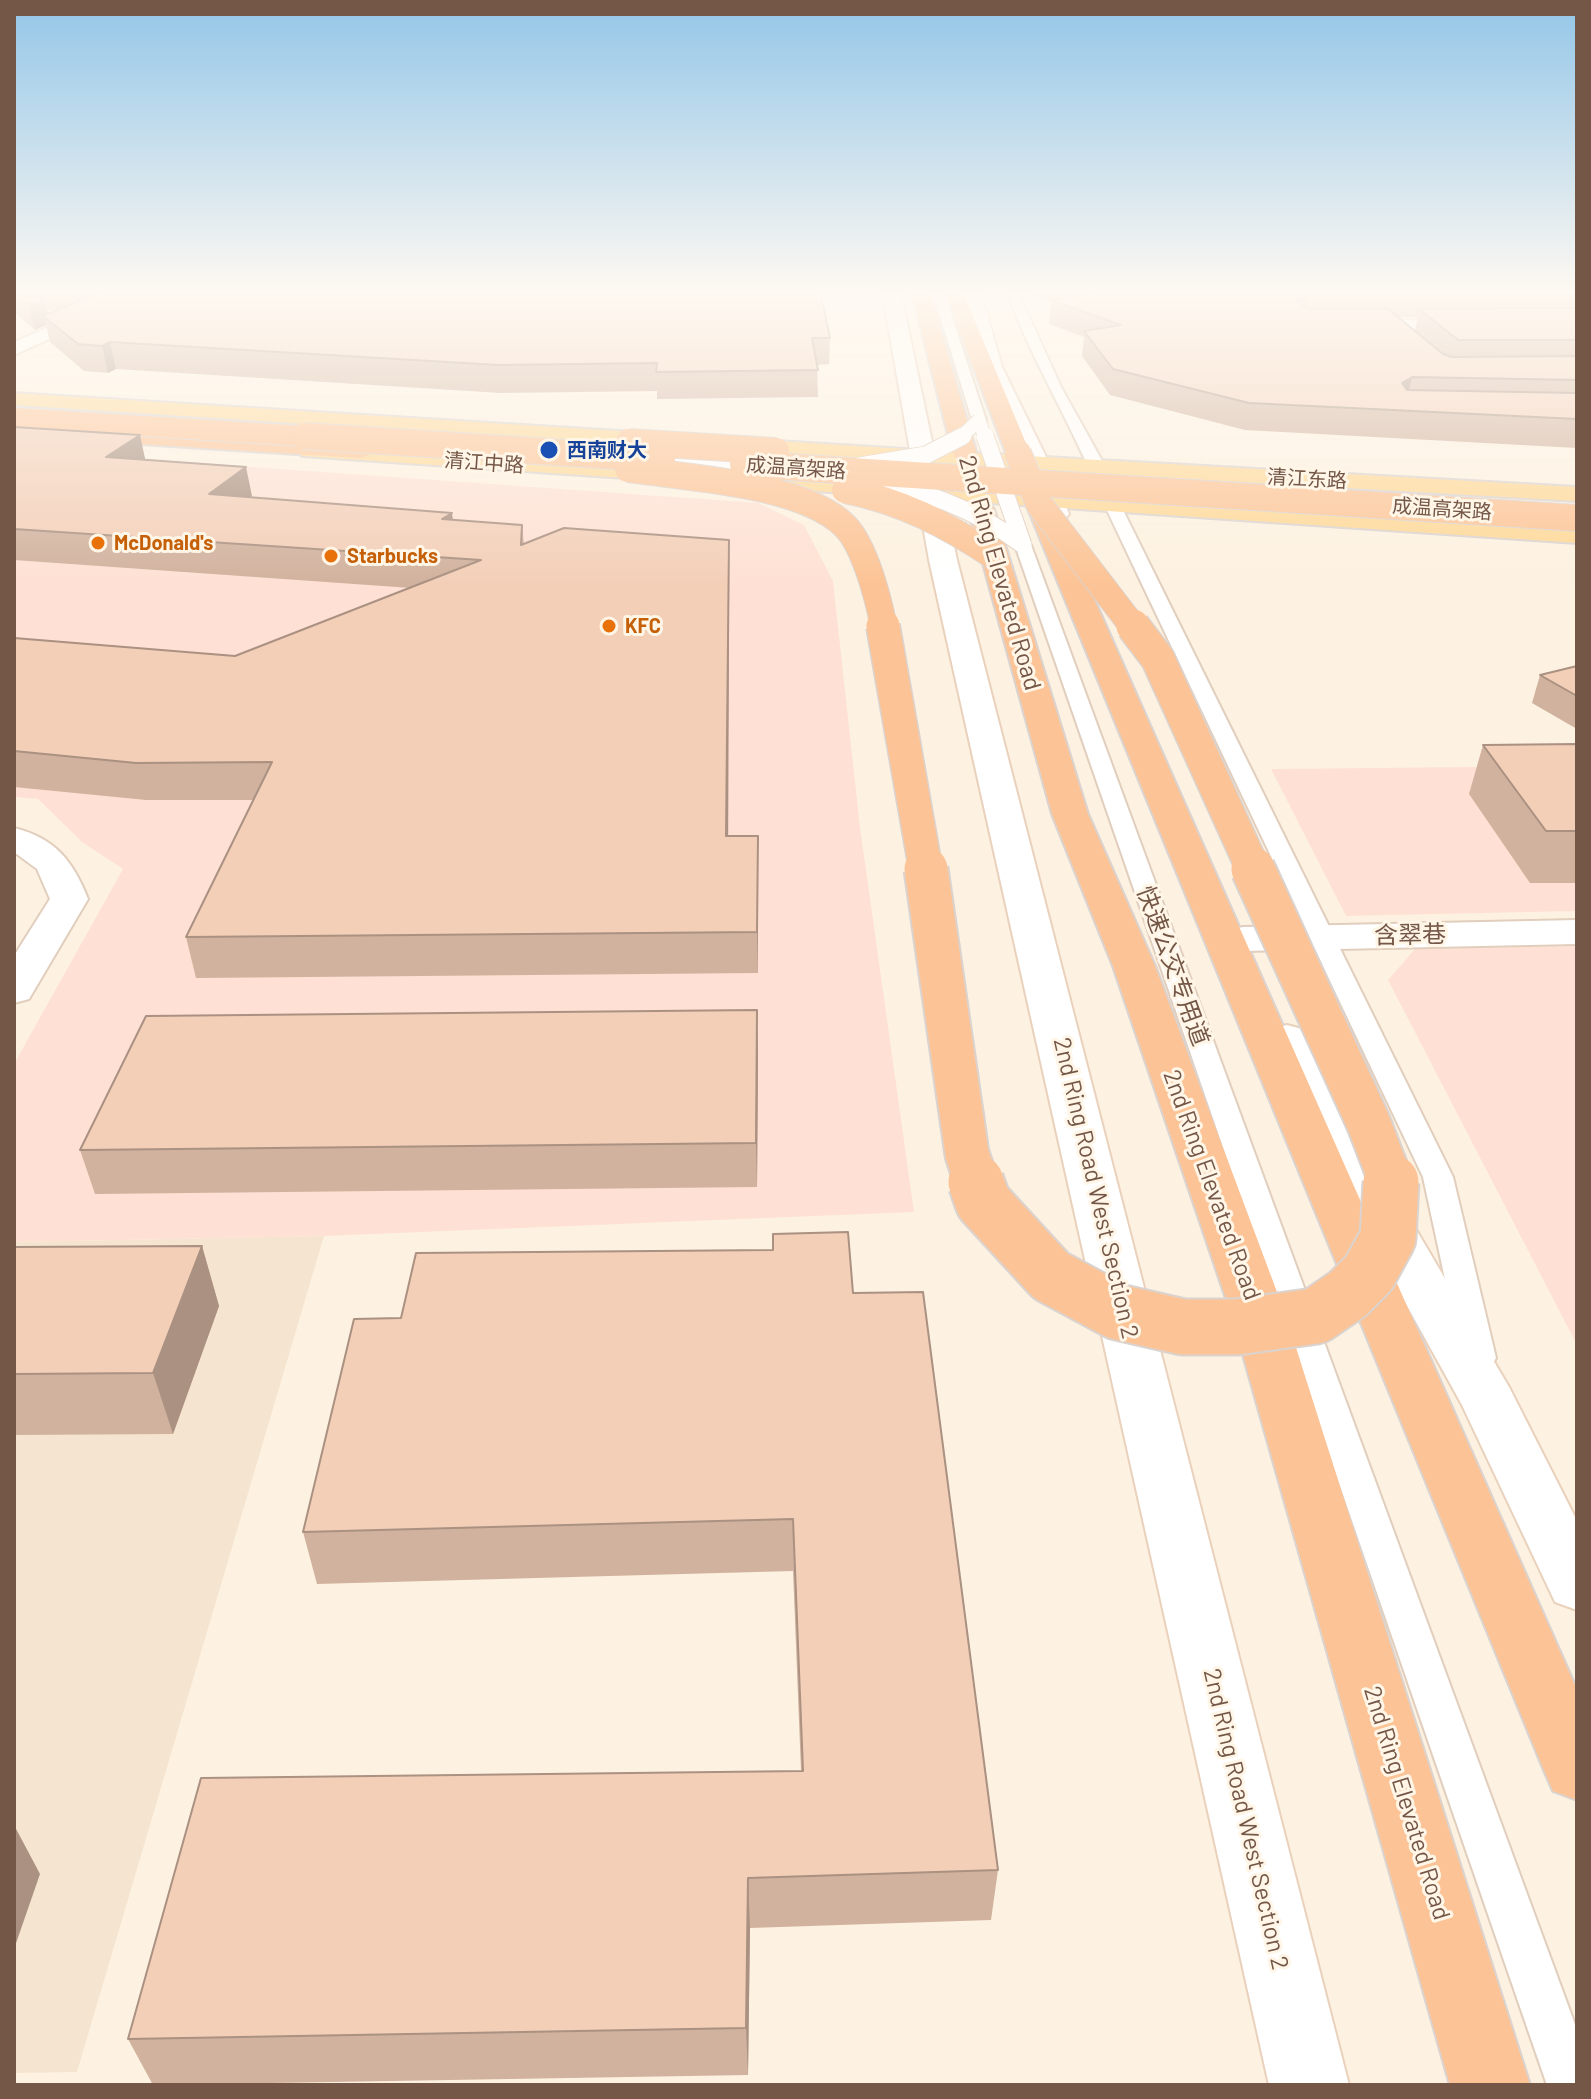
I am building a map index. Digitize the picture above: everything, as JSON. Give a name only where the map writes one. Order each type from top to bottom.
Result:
[{"type":"highway","name":"2nd Ring Elevated Road","points":[[980,388],[1029,514],[1577,1768]]},
{"type":"highway","name":"2nd Ring Elevated Road","points":[[986,388],[1029,514],[1070,814],[1134,966],[1259,1316],[1490,2085]]},
{"type":"highway","name":"成温高架路","points":[[14,401],[1577,501]]},
{"type":"highway","name":"成温高架路","points":[[14,417],[1577,518]]},
{"type":"highway","points":[[14,430],[628,469],[788,481],[857,492],[918,510],[958,531],[1029,514],[1158,659],[1369,1124],[1393,1186],[1388,1238],[1369,1273],[1348,1294],[1316,1316],[1236,1327],[1183,1327],[1118,1312],[1051,1276],[998,1221],[983,1202],[967,1154],[924,856],[877,590],[847,528],[824,510],[778,492],[628,469]]},
{"type":"main road","name":"2nd Ring Road West Section 2","points":[[909,388],[943,560],[1309,2085]]},
{"type":"main road","points":[[997,388],[1029,514],[1243,939],[1306,1082],[1489,1402],[1577,1583]]},
{"type":"main road","name":"清江中路","points":[[14,401],[925,475],[1029,514]]},
{"type":"main road","name":"清江中路","points":[[14,430],[925,475],[1029,514]]},
{"type":"main road","name":"清江东路","points":[[1029,514],[1097,466],[1577,494]]},
{"type":"main road","name":"清江东路","points":[[1029,514],[1112,504],[1577,535]]},
{"type":"main road","points":[[14,839],[31,844],[58,867],[69,899],[14,990]]},
{"type":"main road","name":"含翠巷","points":[[1243,939],[1577,932]]},
{"type":"lane","name":"快速公交专用道","points":[[970,388],[979,420],[1029,514],[1322,1387],[1572,2085]]},
{"type":"lane","points":[[1055,388],[1097,466],[1112,504],[1438,1177],[1489,1402]]},
{"type":"lane","points":[[14,417],[751,467],[836,468],[906,460],[948,448],[967,438],[979,420]]},
{"type":"lane","points":[[751,467],[871,482],[913,491],[976,513],[1029,514]]},
{"type":"shaded area","points":[[14,450],[758,503],[804,525],[833,581],[860,827],[914,1212],[324,1236],[14,1242],[14,1064],[123,869],[82,842],[38,799],[14,797]]},
{"type":"shaded area","points":[[1577,766],[1577,911],[1346,916],[1271,769]]},
{"type":"shaded area","points":[[1577,946],[1577,1345],[1388,980],[1415,949]]},
{"type":"shaded area","points":[[324,1236],[77,2072],[14,2073],[14,1242]]},
{"type":"building","points":[[1189,388],[1406,388],[1577,393],[1577,419],[1249,403]]},
{"type":"building","points":[[14,427],[140,435],[106,457],[246,467],[209,494],[452,513],[442,519],[522,525],[521,545],[564,528],[729,540],[726,836],[758,836],[757,932],[186,937],[272,762],[136,763],[14,751],[14,638],[235,656],[481,560],[14,529]]},
{"type":"building","points":[[1577,666],[1577,696],[1540,675]]},
{"type":"building","points":[[1577,744],[1577,831],[1546,831],[1483,745]]},
{"type":"building","points":[[757,1010],[756,1143],[80,1150],[146,1016]]},
{"type":"building","points":[[848,1232],[853,1293],[923,1292],[998,1870],[748,1878],[746,2028],[128,2039],[201,1778],[803,1771],[793,1519],[303,1532],[354,1319],[401,1318],[416,1253],[773,1250],[773,1234]]},
{"type":"building","points":[[202,1246],[153,1373],[14,1374],[14,1247]]},
{"type":"place","name":"西南财大","points":[[549,450]]},
{"type":"place","name":"McDonald's","points":[[98,543]]},
{"type":"place","name":"Starbucks","points":[[331,556]]},
{"type":"place","name":"KFC","points":[[609,626]]}]
